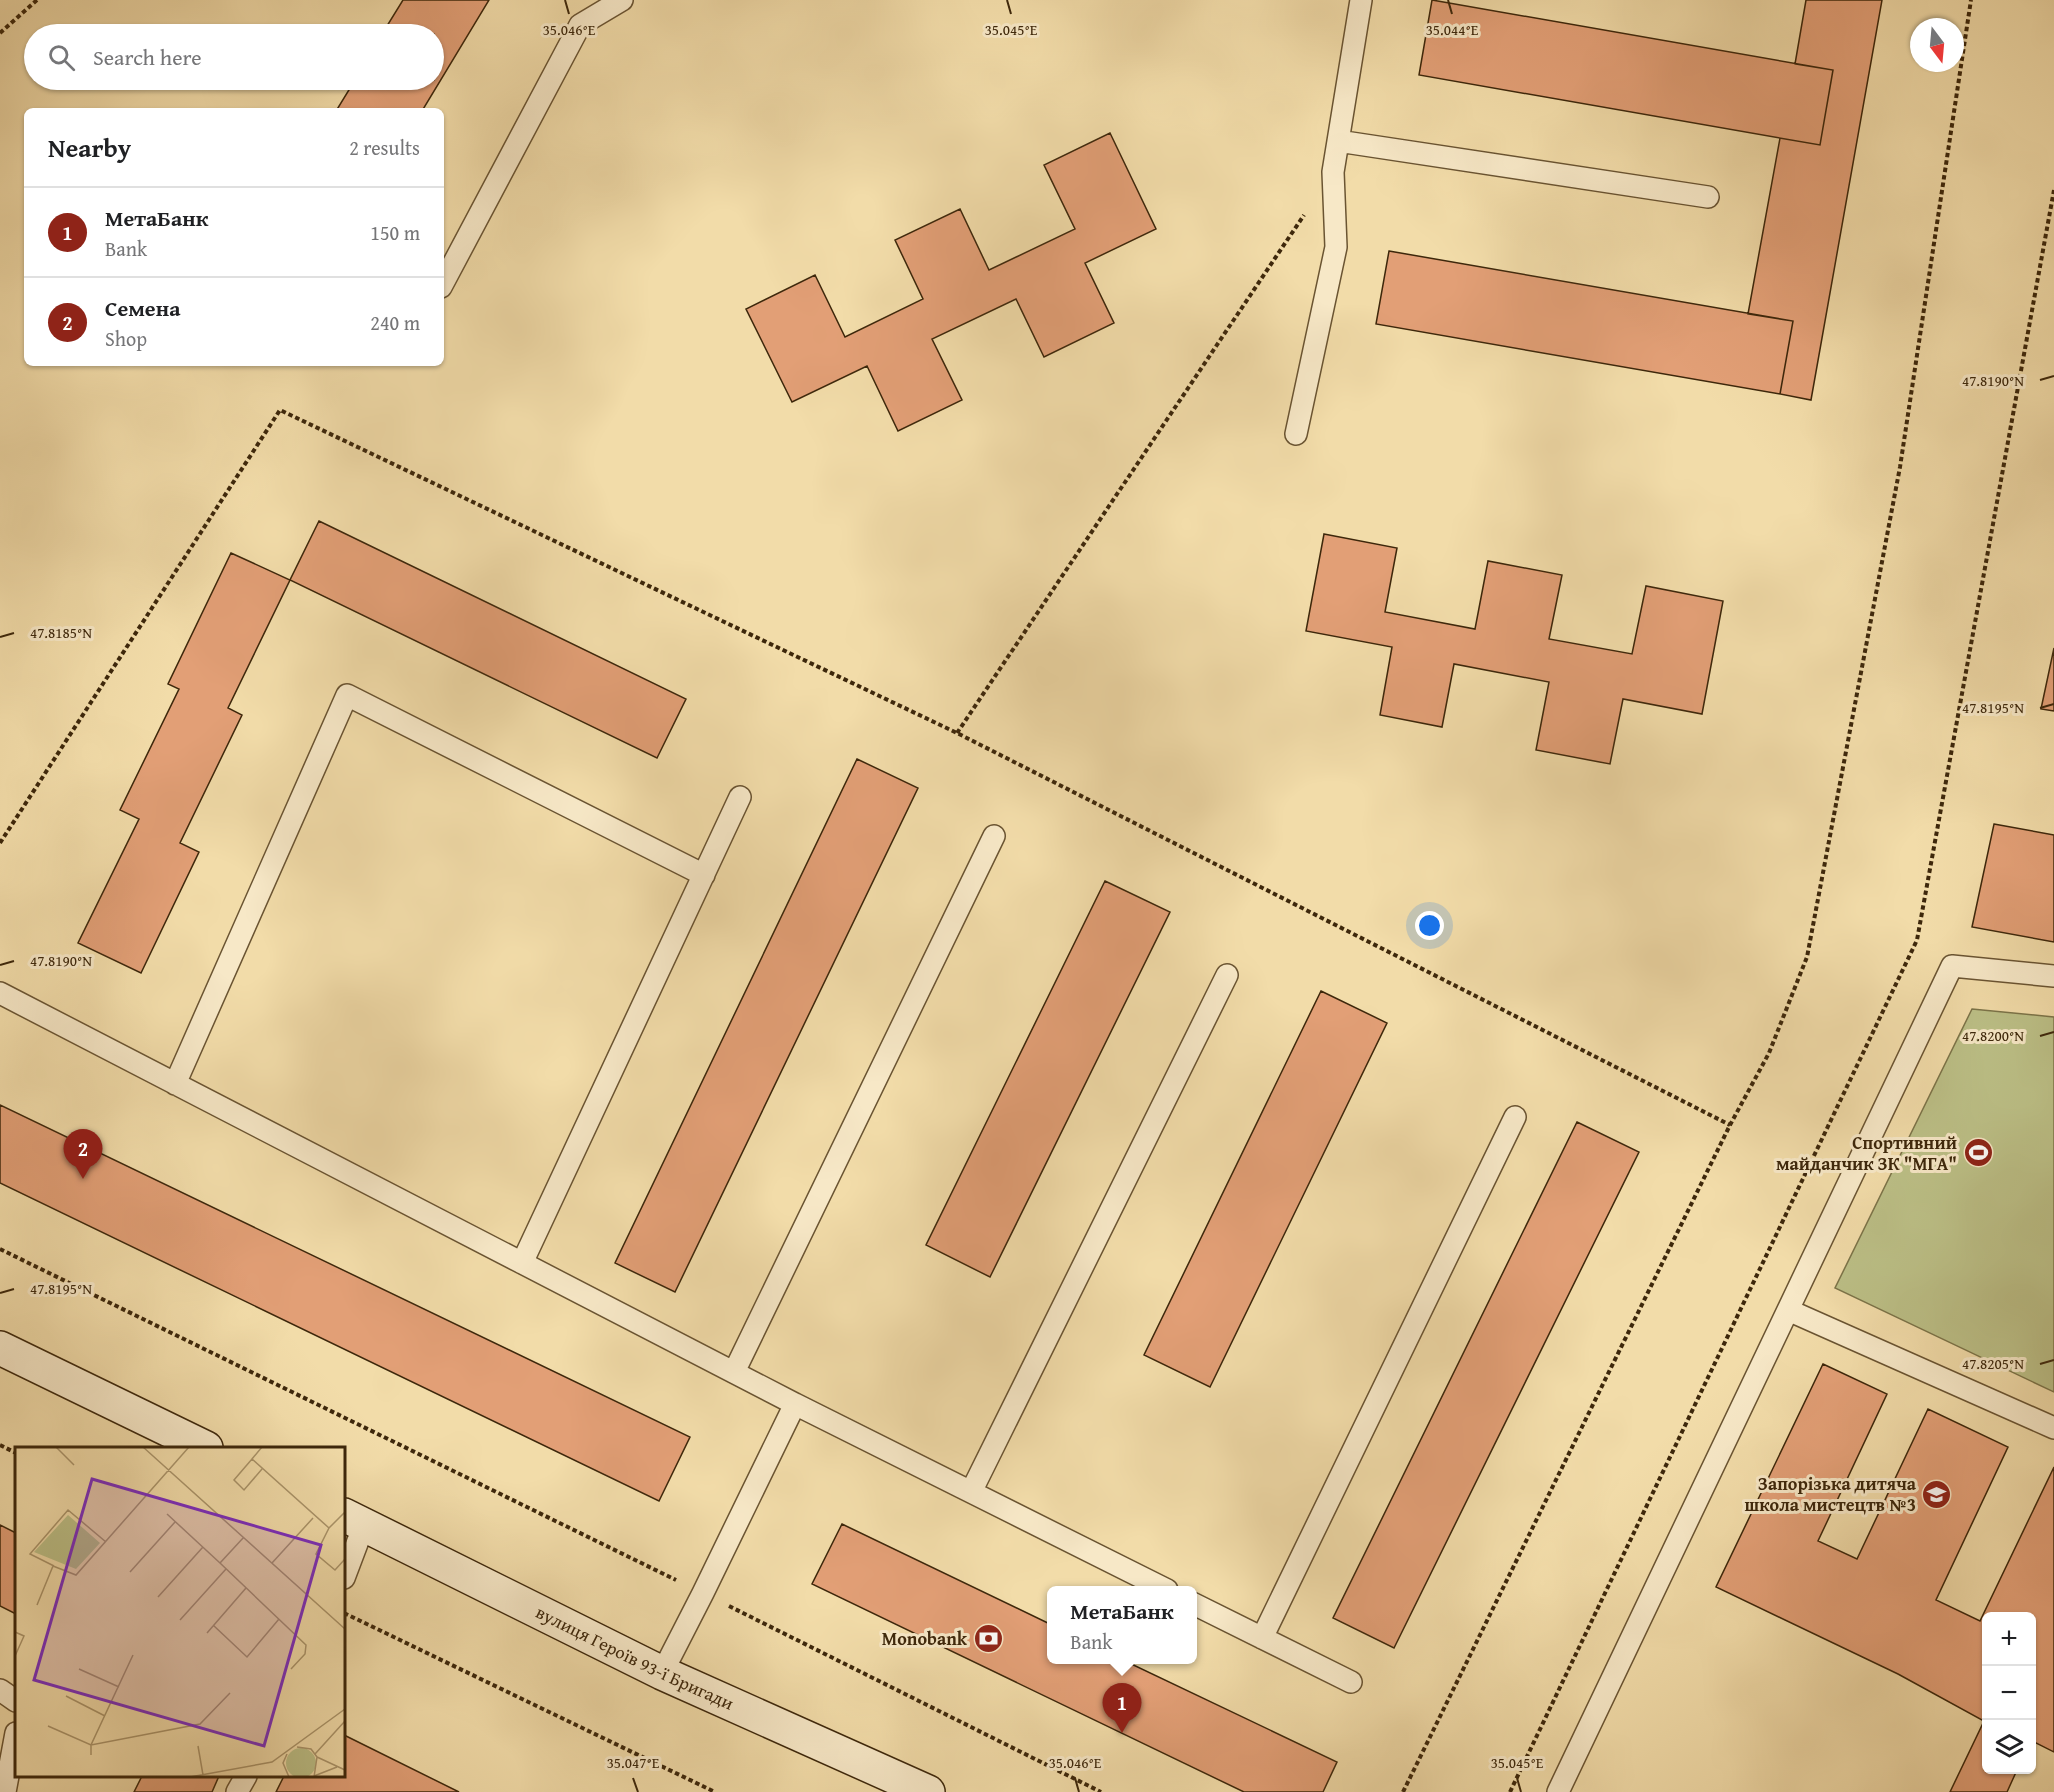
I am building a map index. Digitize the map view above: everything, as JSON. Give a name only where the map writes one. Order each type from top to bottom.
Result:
[{"type":"street","points":[[0,1348],[202,1447]]},
{"type":"street","name":"вулиця Героїв 93-ї Бригади","points":[[354,1520],[662,1673],[928,1792]]},
{"type":"lane","points":[[444,281],[580,25],[622,0]]},
{"type":"lane","points":[[1296,434],[1336,247],[1333,172],[1361,0]]},
{"type":"lane","points":[[1338,141],[1708,197]]},
{"type":"lane","points":[[175,1084],[347,695],[704,875]]},
{"type":"lane","points":[[522,1263],[740,797]]},
{"type":"lane","points":[[734,1372],[994,836]]},
{"type":"lane","points":[[1558,1792],[1952,966],[2054,976]]},
{"type":"lane","points":[[971,1492],[1227,975]]},
{"type":"lane","points":[[0,993],[795,1404],[1159,1586]]},
{"type":"lane","points":[[1262,1638],[1515,1117]]},
{"type":"lane","points":[[1788,1310],[2054,1428]]},
{"type":"lane","points":[[662,1673],[795,1404]]},
{"type":"lane","points":[[345,1572],[354,1520]]},
{"type":"lane","points":[[1197,1606],[1351,1683]]},
{"type":"lane","points":[[0,1690],[15,1700]]},
{"type":"lane","points":[[5,1792],[15,1738]]},
{"type":"lane","points":[[237,1792],[245,1777]]},
{"type":"path","points":[[0,33],[37,0]]},
{"type":"path","points":[[1403,1792],[1730,1125],[1769,1053],[1807,957],[1900,467],[1971,0]]},
{"type":"path","points":[[957,733],[1333,172]]},
{"type":"path","points":[[1510,1792],[1917,940],[2054,190]]},
{"type":"path","points":[[0,843],[280,410],[957,733],[1730,1125]]},
{"type":"path","points":[[0,1249],[703,1593],[1101,1792]]},
{"type":"path","points":[[0,1445],[15,1452]]},
{"type":"path","points":[[345,1613],[715,1792]]},
{"type":"green space","name":"Спортивний майданчик ЗК \"МГА\"","points":[[1972,1009],[2054,1017],[2054,1392],[1835,1288]]},
{"type":"building","points":[[403,0],[489,0],[444,75],[444,24],[388,24]]},
{"type":"building","points":[[1432,0],[1833,70],[1820,145],[1419,75]]},
{"type":"building","points":[[1806,0],[1882,0],[1811,400],[1780,394],[1793,321],[1748,314],[1780,138],[1820,145],[1833,70],[1795,64]]},
{"type":"building","points":[[349,90],[435,90],[424,108],[338,108]]},
{"type":"building","points":[[1110,133],[1156,229],[1085,263],[1114,323],[1044,357],[1016,299],[932,339],[962,400],[898,431],[867,366],[792,402],[746,309],[815,275],[845,337],[923,299],[895,240],[960,209],[989,270],[1075,229],[1044,165]]},
{"type":"building","points":[[1389,251],[1793,321],[1780,394],[1376,324]]},
{"type":"building","points":[[319,521],[686,699],[657,758],[290,580]]},
{"type":"building","points":[[1324,534],[1397,548],[1385,612],[1475,629],[1488,561],[1562,575],[1549,639],[1632,654],[1646,586],[1723,601],[1702,714],[1623,699],[1610,764],[1536,750],[1549,682],[1454,664],[1442,727],[1380,715],[1392,647],[1306,631]]},
{"type":"building","points":[[231,553],[290,580],[228,708],[242,715],[180,843],[199,852],[141,973],[78,943],[139,819],[120,810],[179,689],[168,684]]},
{"type":"building","points":[[2054,648],[2054,711],[2041,709]]},
{"type":"building","points":[[857,759],[918,788],[675,1292],[615,1263]]},
{"type":"building","points":[[1994,824],[2054,835],[2054,942],[1972,927]]},
{"type":"building","points":[[1105,881],[1170,912],[990,1277],[926,1245]]},
{"type":"building","points":[[1321,991],[1387,1023],[1210,1387],[1144,1355]]},
{"type":"building","points":[[0,1105],[690,1437],[659,1501],[0,1183]]},
{"type":"building","points":[[1577,1122],[1639,1152],[1394,1648],[1333,1618]]},
{"type":"building","name":"Запорізька дитяча школа мистецтв №3","points":[[1823,1364],[1887,1394],[1818,1541],[1857,1559],[1928,1409],[2008,1447],[1936,1600],[1980,1621],[1982,1617],[1982,1720],[1898,1674],[1716,1587]]},
{"type":"building","name":"Запорізька дитяча школа мистецтв №3","points":[[2054,1467],[2054,1752],[2036,1743],[2036,1612],[1984,1612]]},
{"type":"building","points":[[842,1524],[1047,1623],[1047,1664],[1131,1664],[1337,1762],[1323,1792],[1244,1792],[812,1584]]},
{"type":"building","points":[[0,1525],[15,1532],[15,1614],[0,1606]]},
{"type":"building","name":"Запорізька дитяча школа мистецтв №3","points":[[1982,1725],[1982,1774],[2015,1774],[2007,1792],[1950,1792]]},
{"type":"building","points":[[345,1735],[459,1792],[276,1792],[284,1777],[345,1777]]},
{"type":"building","points":[[142,1777],[219,1777],[212,1792],[134,1792]]},
{"type":"place","name":"Спортивний майданчик ЗК \"МГА\"","points":[[1978,1153]]},
{"type":"place","name":"Семена","points":[[83,1179]]},
{"type":"place","name":"Запорізька дитяча школа мистецтв №3","points":[[1937,1494]]},
{"type":"place","name":"Monobank","points":[[988,1639]]},
{"type":"place","name":"МетаБанк","points":[[1122,1733]]}]
